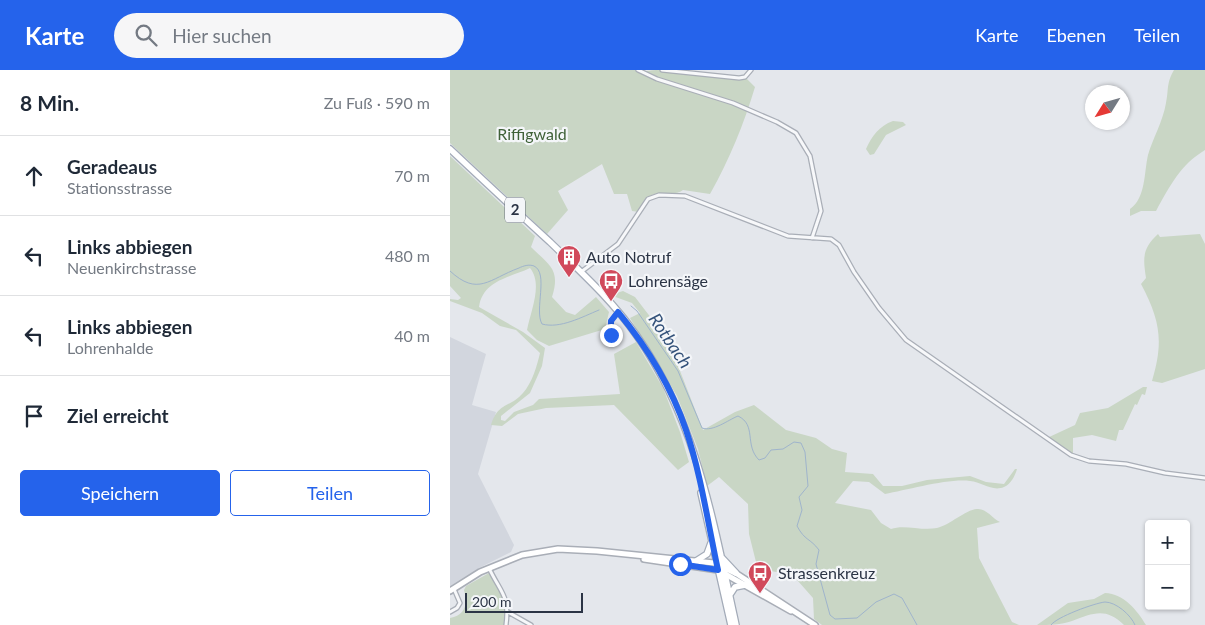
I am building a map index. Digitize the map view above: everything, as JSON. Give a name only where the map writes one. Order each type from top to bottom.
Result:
[{"type":"main road","name":"2","points":[[450,149],[581,272],[618,312],[644,346],[665,381],[684,423],[695,459],[720,554],[732,625]]},
{"type":"main road","name":"2","points":[[695,459],[712,541],[736,625]]},
{"type":"main road","points":[[696,561],[708,553],[712,541]]},
{"type":"main road","points":[[452,590],[489,567],[522,555],[551,549],[581,549],[721,568],[745,585],[798,614]]},
{"type":"main road","points":[[720,554],[736,573]]},
{"type":"main road","points":[[634,556],[696,561],[736,573],[815,625]]},
{"type":"main road","points":[[729,596],[735,588],[745,585]]},
{"type":"street","points":[[639,70],[644,70]]},
{"type":"street","points":[[639,70],[656,79],[733,103],[777,122],[796,133],[810,156],[821,211],[812,238]]},
{"type":"street","points":[[662,70],[739,78],[745,76],[751,70]]},
{"type":"street","points":[[581,272],[618,244],[648,199],[659,194],[685,196],[788,236],[831,239],[839,246],[879,308],[911,345],[1071,455],[1089,461],[1126,464],[1165,473],[1205,478]]},
{"type":"street","points":[[611,335],[611,321],[618,312]]},
{"type":"street","points":[[489,567],[502,588],[508,612],[506,625]]},
{"type":"street","points":[[450,612],[457,608],[460,603],[452,590]]},
{"type":"street","points":[[508,612],[531,625]]},
{"type":"shaded area","points":[[450,337],[486,354],[472,405],[496,412],[478,474],[514,545],[511,552],[479,568],[450,588]]},
{"type":"green space","name":"Riffigwald","points":[[450,70],[656,70],[742,80],[746,78],[755,87],[736,142],[710,194],[683,190],[675,193],[656,194],[647,199],[639,212],[632,211],[627,194],[614,194],[602,164],[558,191],[568,210],[547,234],[450,143]]},
{"type":"green space","points":[[1174,70],[1205,70],[1205,150],[1182,169],[1156,211],[1141,211],[1130,216],[1130,209],[1142,192],[1148,155],[1163,116],[1169,83]]},
{"type":"green space","points":[[893,121],[903,122],[906,125],[886,135],[874,154],[870,155],[866,149],[873,136]]},
{"type":"green space","name":"Riffigwald","points":[[450,156],[535,236],[531,247],[552,268],[555,280],[552,297],[566,312],[575,315],[596,297],[609,312],[605,329],[549,346],[537,340],[527,330],[536,289],[534,274],[530,268],[491,285],[481,298],[479,307],[523,332],[545,348],[542,366],[530,393],[501,416],[501,420],[505,421],[514,412],[533,405],[539,399],[620,394],[614,354],[636,342],[663,388],[689,462],[678,470],[614,405],[546,408],[518,414],[502,426],[491,425],[497,412],[518,398],[526,389],[534,374],[540,353],[516,330],[500,326],[482,313],[450,301],[450,299],[458,300],[461,298],[450,286]]},
{"type":"green space","points":[[1158,234],[1160,237],[1200,234],[1205,244],[1205,369],[1162,383],[1152,381],[1158,354],[1158,331],[1156,320],[1141,284],[1146,278],[1144,259],[1146,249]]},
{"type":"green space","points":[[623,291],[635,297],[668,340],[703,430],[735,412],[754,405],[786,430],[816,438],[832,449],[847,453],[845,472],[873,474],[883,486],[902,486],[927,480],[970,476],[986,482],[1004,484],[1015,469],[1017,469],[1011,482],[1000,488],[991,488],[974,482],[951,481],[885,494],[869,482],[853,481],[835,503],[871,510],[881,523],[891,529],[901,527],[937,528],[972,510],[980,509],[986,512],[1000,522],[977,528],[979,558],[1012,622],[1019,625],[822,625],[814,619],[813,598],[798,581],[789,574],[764,570],[756,562],[749,534],[748,504],[719,477],[707,486],[698,449],[677,396],[630,318],[640,313],[632,303],[610,295]]},
{"type":"green space","points":[[1143,387],[1147,387],[1145,395],[1142,394],[1137,405],[1135,404],[1123,430],[1119,430],[1116,441],[1092,435],[1073,438],[1073,455],[1047,438],[1075,425],[1080,413],[1108,408]]},
{"type":"green space","points":[[489,573],[501,590],[505,604],[504,625],[450,625],[450,618],[462,612],[464,608],[466,600],[464,590],[466,586]]},
{"type":"green space","points":[[1105,593],[1118,596],[1124,600],[1134,609],[1146,625],[1124,625],[1111,616],[1099,613],[1064,623],[1037,625],[1068,603],[1094,599]]},
{"type":"waterway","name":"Rotbach","points":[[450,271],[460,279],[476,284],[491,281],[524,266],[534,266],[540,276],[539,310],[542,324],[563,324],[599,310]]},
{"type":"waterway","name":"Rotbach","points":[[631,306],[637,311],[678,371],[702,428],[716,427],[738,416],[747,425],[752,448],[759,460],[765,458],[771,450],[783,449],[794,442],[801,443],[805,452],[808,486],[799,497],[802,510],[797,526],[819,550],[816,564],[830,615],[835,619],[857,618],[876,602],[894,594],[902,598],[917,625]]},
{"type":"waterway","name":"Rotbach","points":[[1051,625],[1068,614],[1105,602],[1114,604],[1123,610],[1135,625]]},
{"type":"place","name":"Auto Notruf","points":[[569,278]]},
{"type":"place","name":"Lohrensäge","points":[[611,302]]},
{"type":"place","name":"Strassenkreuz","points":[[760,594]]},
{"type":"route","points":[[611,335],[609,329],[611,321],[618,312],[644,346],[665,381],[686,429],[695,459],[718,570],[680,564]]}]
